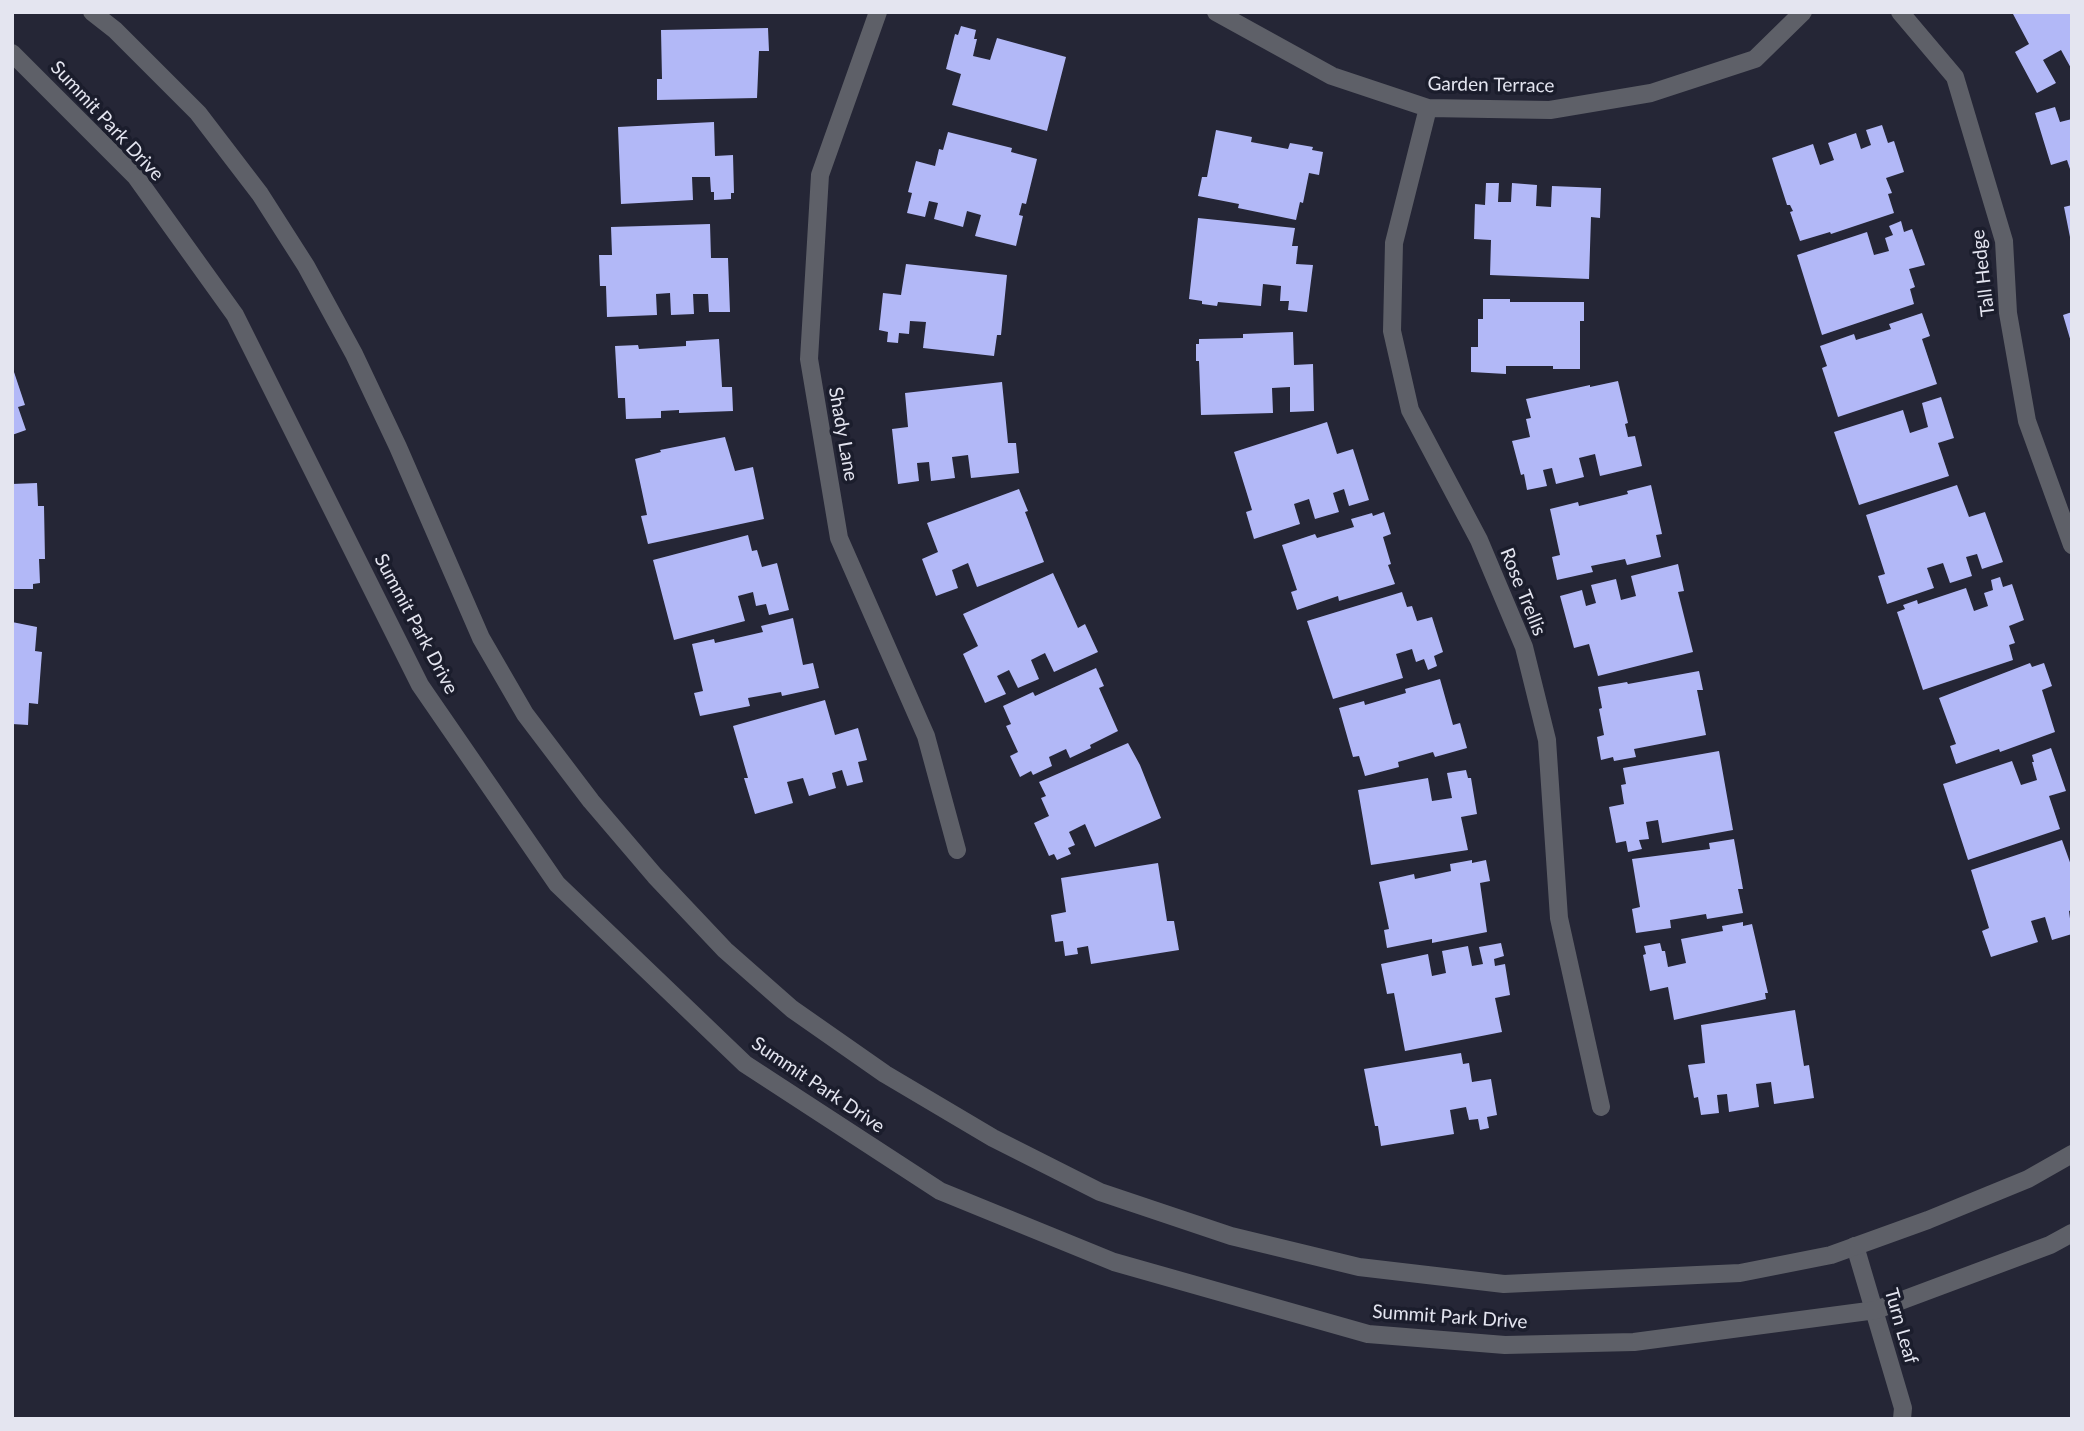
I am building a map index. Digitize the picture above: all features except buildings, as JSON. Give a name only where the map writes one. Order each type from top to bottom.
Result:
[{"type":"street","name":"Summit Park Drive","points":[[92,12],[115,30],[198,113],[260,194],[306,266],[354,354],[387,424],[481,638],[525,714],[591,801],[655,876],[725,950],[792,1009],[885,1074],[993,1138],[1100,1192],[1231,1236],[1359,1267],[1504,1284],[1741,1273],[1831,1255],[1928,1220],[2028,1179],[2072,1154]]},
{"type":"street","name":"Shady Lane","points":[[878,12],[820,176],[809,359],[839,538],[926,736],[957,850]]},
{"type":"street","name":"Garden Terrace","points":[[1216,12],[1332,76],[1428,108],[1550,110],[1651,93],[1755,59],[1803,12]]},
{"type":"street","name":"Tall Hedge","points":[[1900,12],[1955,77],[2004,241],[2008,313],[2027,421],[2072,545]]},
{"type":"street","name":"Summit Park Drive","points":[[12,53],[136,177],[235,315],[420,685],[557,884],[746,1064],[940,1191],[1114,1262],[1368,1334],[1505,1345],[1634,1342],[1876,1310],[2050,1245],[2072,1233]]},
{"type":"street","name":"Rose Trellis","points":[[1428,108],[1394,243],[1392,331],[1410,410],[1479,540],[1524,647],[1547,740],[1559,918],[1601,1108]]},
{"type":"street","name":"Turn Leaf","points":[[1855,1246],[1903,1408],[1902,1419]]}]
